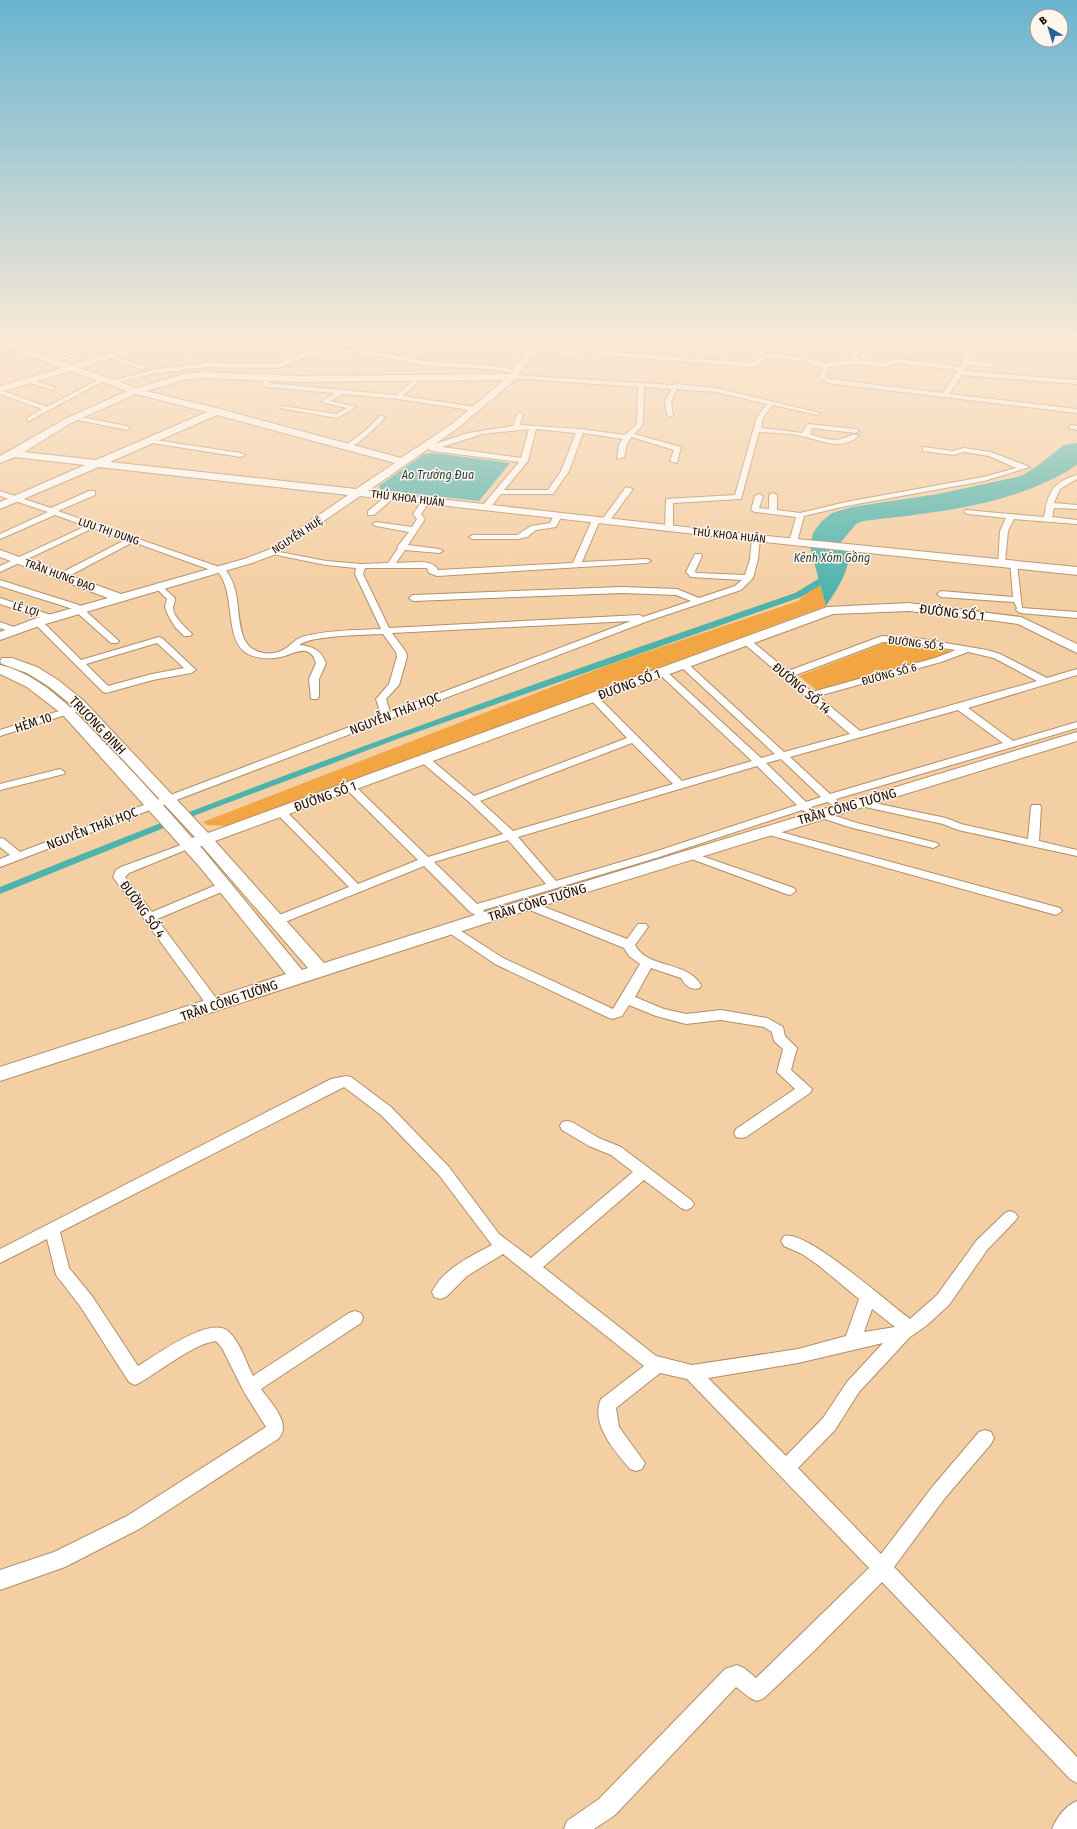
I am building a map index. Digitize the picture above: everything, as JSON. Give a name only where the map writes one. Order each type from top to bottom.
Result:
[{"type":"main road","points":[[0,460],[14,454],[66,423]]},
{"type":"main road","points":[[0,506],[189,423]]},
{"type":"main road","points":[[263,423],[404,462]]},
{"type":"main road","name":"NGUYỄN HUỆ","points":[[0,636],[38,622],[272,552],[404,462],[429,448],[459,423]]},
{"type":"main road","name":"THỦ KHOA HUÂN","points":[[14,454],[756,538],[866,548],[1001,563]]},
{"type":"main road","name":"TRẦN HƯNG ĐẠO","points":[[0,553],[64,575],[120,598]]},
{"type":"main road","points":[[1001,563],[1077,571]]},
{"type":"main road","name":"ĐƯỜNG SỐ 1","points":[[193,838],[281,812],[830,610],[909,607],[1020,615],[1077,649]]},
{"type":"main road","points":[[0,642],[11,648],[13,652],[2,665]]},
{"type":"main road","name":"TRƯƠNG ĐỊNH","points":[[2,665],[32,670],[53,683],[81,707],[164,806]]},
{"type":"main road","name":"TRƯƠNG ĐỊNH","points":[[2,665],[55,700],[119,766],[164,806]]},
{"type":"main road","name":"TRẦN CÔNG TƯỜNG","points":[[0,1074],[298,977],[451,930],[480,914],[529,905],[766,831],[834,803],[860,802],[1077,736]]},
{"type":"main road","points":[[164,806],[193,838],[276,921],[320,970]]},
{"type":"main road","points":[[193,838],[225,886],[298,977]]},
{"type":"street","points":[[103,423],[127,428]]},
{"type":"street","points":[[347,446],[368,432],[376,423]]},
{"type":"street","points":[[516,428],[517,423]]},
{"type":"street","points":[[620,457],[623,444],[640,423]]},
{"type":"street","points":[[669,528],[668,501],[738,497],[758,423]]},
{"type":"street","points":[[756,429],[805,434],[814,439],[830,442],[846,440],[850,436],[856,434],[810,426],[805,434]]},
{"type":"street","points":[[429,448],[457,439],[516,428],[533,427],[628,436],[678,449],[674,461]]},
{"type":"street","points":[[486,507],[524,461],[533,427]]},
{"type":"street","points":[[497,492],[550,492],[565,471],[580,431]]},
{"type":"street","points":[[148,441],[241,455]]},
{"type":"street","points":[[429,448],[524,461]]},
{"type":"street","points":[[759,496],[755,510],[771,514],[800,515],[846,504],[984,479],[1025,467],[991,454],[964,450],[953,453],[926,449]]},
{"type":"street","points":[[1048,519],[1050,497],[1056,486],[1077,477]]},
{"type":"street","points":[[576,566],[600,520],[629,489]]},
{"type":"street","name":"LƯU THỊ DUNG","points":[[0,493],[217,569]]},
{"type":"street","points":[[0,537],[92,493]]},
{"type":"street","points":[[771,514],[773,495]]},
{"type":"street","points":[[371,512],[392,496]]},
{"type":"street","points":[[391,565],[401,547],[421,519],[417,513],[427,500]]},
{"type":"street","points":[[1050,505],[1077,506]]},
{"type":"street","points":[[968,512],[1077,522]]},
{"type":"street","points":[[473,537],[521,536],[534,528],[553,525],[558,515]]},
{"type":"street","points":[[797,542],[800,515]]},
{"type":"street","points":[[1001,563],[1004,532],[1012,516]]},
{"type":"street","points":[[376,524],[413,530]]},
{"type":"street","points":[[0,569],[94,525]]},
{"type":"street","points":[[698,556],[690,572],[694,575],[749,578],[752,573],[756,538]]},
{"type":"street","points":[[64,575],[133,539]]},
{"type":"street","points":[[401,547],[439,551]]},
{"type":"street","points":[[272,552],[326,562],[361,566],[429,565],[433,568],[432,571],[437,573],[647,561]]},
{"type":"street","points":[[1013,564],[1020,615],[1077,615]]},
{"type":"street","points":[[361,566],[359,574],[390,639],[401,652],[402,657],[394,685],[381,699],[386,716]]},
{"type":"street","points":[[217,569],[225,574],[230,583],[240,644],[247,650],[258,655],[283,653],[297,642],[309,637],[630,618],[645,619]]},
{"type":"street","name":"NGUYỄN THÁI HỌC","points":[[0,863],[164,806],[386,716],[645,619],[738,588],[749,578]]},
{"type":"street","points":[[0,582],[76,607],[114,641]]},
{"type":"street","points":[[158,586],[171,598],[169,607],[174,619],[177,625],[187,634]]},
{"type":"street","points":[[413,598],[622,590],[677,592],[699,600]]},
{"type":"street","points":[[941,594],[1018,600]]},
{"type":"street","name":"LÊ LỢI","points":[[0,601],[51,618]]},
{"type":"street","points":[[38,622],[106,690],[152,677],[191,670],[159,640],[80,663]]},
{"type":"street","points":[[0,624],[14,630]]},
{"type":"street","name":"ĐƯỜNG SỐ 5","points":[[787,675],[882,639],[922,642],[997,656],[1045,681]]},
{"type":"street","name":"ĐƯỜNG SỐ 14","points":[[745,640],[859,736]]},
{"type":"street","points":[[291,648],[307,648],[316,653],[320,658],[321,662],[313,676],[312,683],[314,697]]},
{"type":"street","name":"ĐƯỜNG SỐ 6","points":[[811,695],[925,664],[966,649]]},
{"type":"street","points":[[683,664],[834,803]]},
{"type":"street","points":[[662,672],[812,812],[853,825],[933,845]]},
{"type":"street","points":[[276,921],[424,861],[760,762],[859,736],[1077,672]]},
{"type":"street","points":[[594,697],[680,786]]},
{"type":"street","name":"HẺM 10","points":[[0,733],[81,707]]},
{"type":"street","points":[[960,707],[1011,744]]},
{"type":"street","name":"TRẦN CÔNG TƯỜNG","points":[[834,803],[1011,744],[1077,725]]},
{"type":"street","points":[[473,800],[633,738]]},
{"type":"street","points":[[424,759],[473,800],[510,835],[553,885]]},
{"type":"street","points":[[0,787],[60,772]]},
{"type":"street","points":[[350,787],[424,861],[480,914]]},
{"type":"street","points":[[860,802],[946,821],[958,827],[979,832],[1033,842],[1077,853]]},
{"type":"street","points":[[1033,842],[1036,807]]},
{"type":"street","points":[[281,812],[356,888]]},
{"type":"street","name":"TRẦN CÔNG TƯỜNG","points":[[480,914],[553,885],[812,812]]},
{"type":"street","points":[[766,831],[1056,911]]},
{"type":"street","name":"ĐƯỜNG SỐ 4","points":[[193,838],[120,873],[119,877],[214,1005]]},
{"type":"street","points":[[0,841],[18,856]]},
{"type":"street","points":[[690,855],[790,891]]},
{"type":"street","points":[[149,918],[225,886]]},
{"type":"street","points":[[529,905],[629,945],[633,953],[647,962],[662,966],[686,976],[689,981],[696,985]]},
{"type":"street","points":[[629,945],[642,927]]},
{"type":"street","points":[[451,930],[499,961],[585,1000],[612,1014],[618,1013],[628,999],[647,962]]},
{"type":"street","points":[[628,999],[661,1013],[691,1019],[721,1015],[767,1023],[778,1030],[779,1038],[790,1048],[784,1072],[805,1089],[741,1133]]},
{"type":"street","points":[[0,1256],[336,1083],[346,1081],[386,1111],[444,1171],[494,1238],[650,1361],[658,1365],[692,1373],[798,1356],[907,1330]]},
{"type":"street","points":[[567,1126],[594,1142],[616,1151],[686,1204]]},
{"type":"street","points":[[532,1267],[643,1172]]},
{"type":"street","points":[[786,1468],[829,1424],[853,1387],[907,1330],[920,1321],[943,1300],[982,1245],[1010,1217]]},
{"type":"street","points":[[10,1577],[58,1560],[134,1522],[275,1430],[274,1422],[250,1387],[228,1343],[224,1337],[217,1334],[202,1337],[135,1377],[86,1301],[62,1270],[52,1230]]},
{"type":"street","points":[[789,1241],[802,1245],[822,1259],[907,1330]]},
{"type":"street","points":[[440,1292],[451,1278],[474,1262],[504,1246]]},
{"type":"street","points":[[852,1342],[868,1297]]},
{"type":"street","points":[[250,1387],[355,1318]]},
{"type":"street","points":[[636,1463],[612,1434],[606,1418],[607,1405],[658,1365]]},
{"type":"street","points":[[692,1373],[786,1468],[881,1569],[1077,1772]]},
{"type":"street","points":[[576,1829],[607,1807],[732,1676],[737,1675],[742,1677],[756,1691],[807,1644],[881,1569],[939,1492],[985,1438]]},
{"type":"street","points":[[1063,1829],[1077,1812]]},
{"type":"shaded area","points":[[819,581],[826,606],[230,826],[207,825],[203,822],[611,664],[798,601]]},
{"type":"shaded area","points":[[887,642],[953,651],[958,653],[819,692],[799,676]]},
{"type":"water","name":"Kênh Xóm Gồng","points":[[1077,443],[1077,465],[1053,479],[1028,490],[974,505],[863,521],[856,524],[841,542],[850,552],[849,560],[842,580],[826,606],[810,547],[813,533],[821,522],[832,513],[852,507],[938,494],[1021,476],[1036,467],[1064,445]]},
{"type":"water","name":"Ao Trường Đua","points":[[434,453],[510,463],[479,501],[380,490],[379,486],[424,454]]},
{"type":"waterway","points":[[0,891],[197,811],[396,736],[798,595],[821,581],[827,571]]}]
